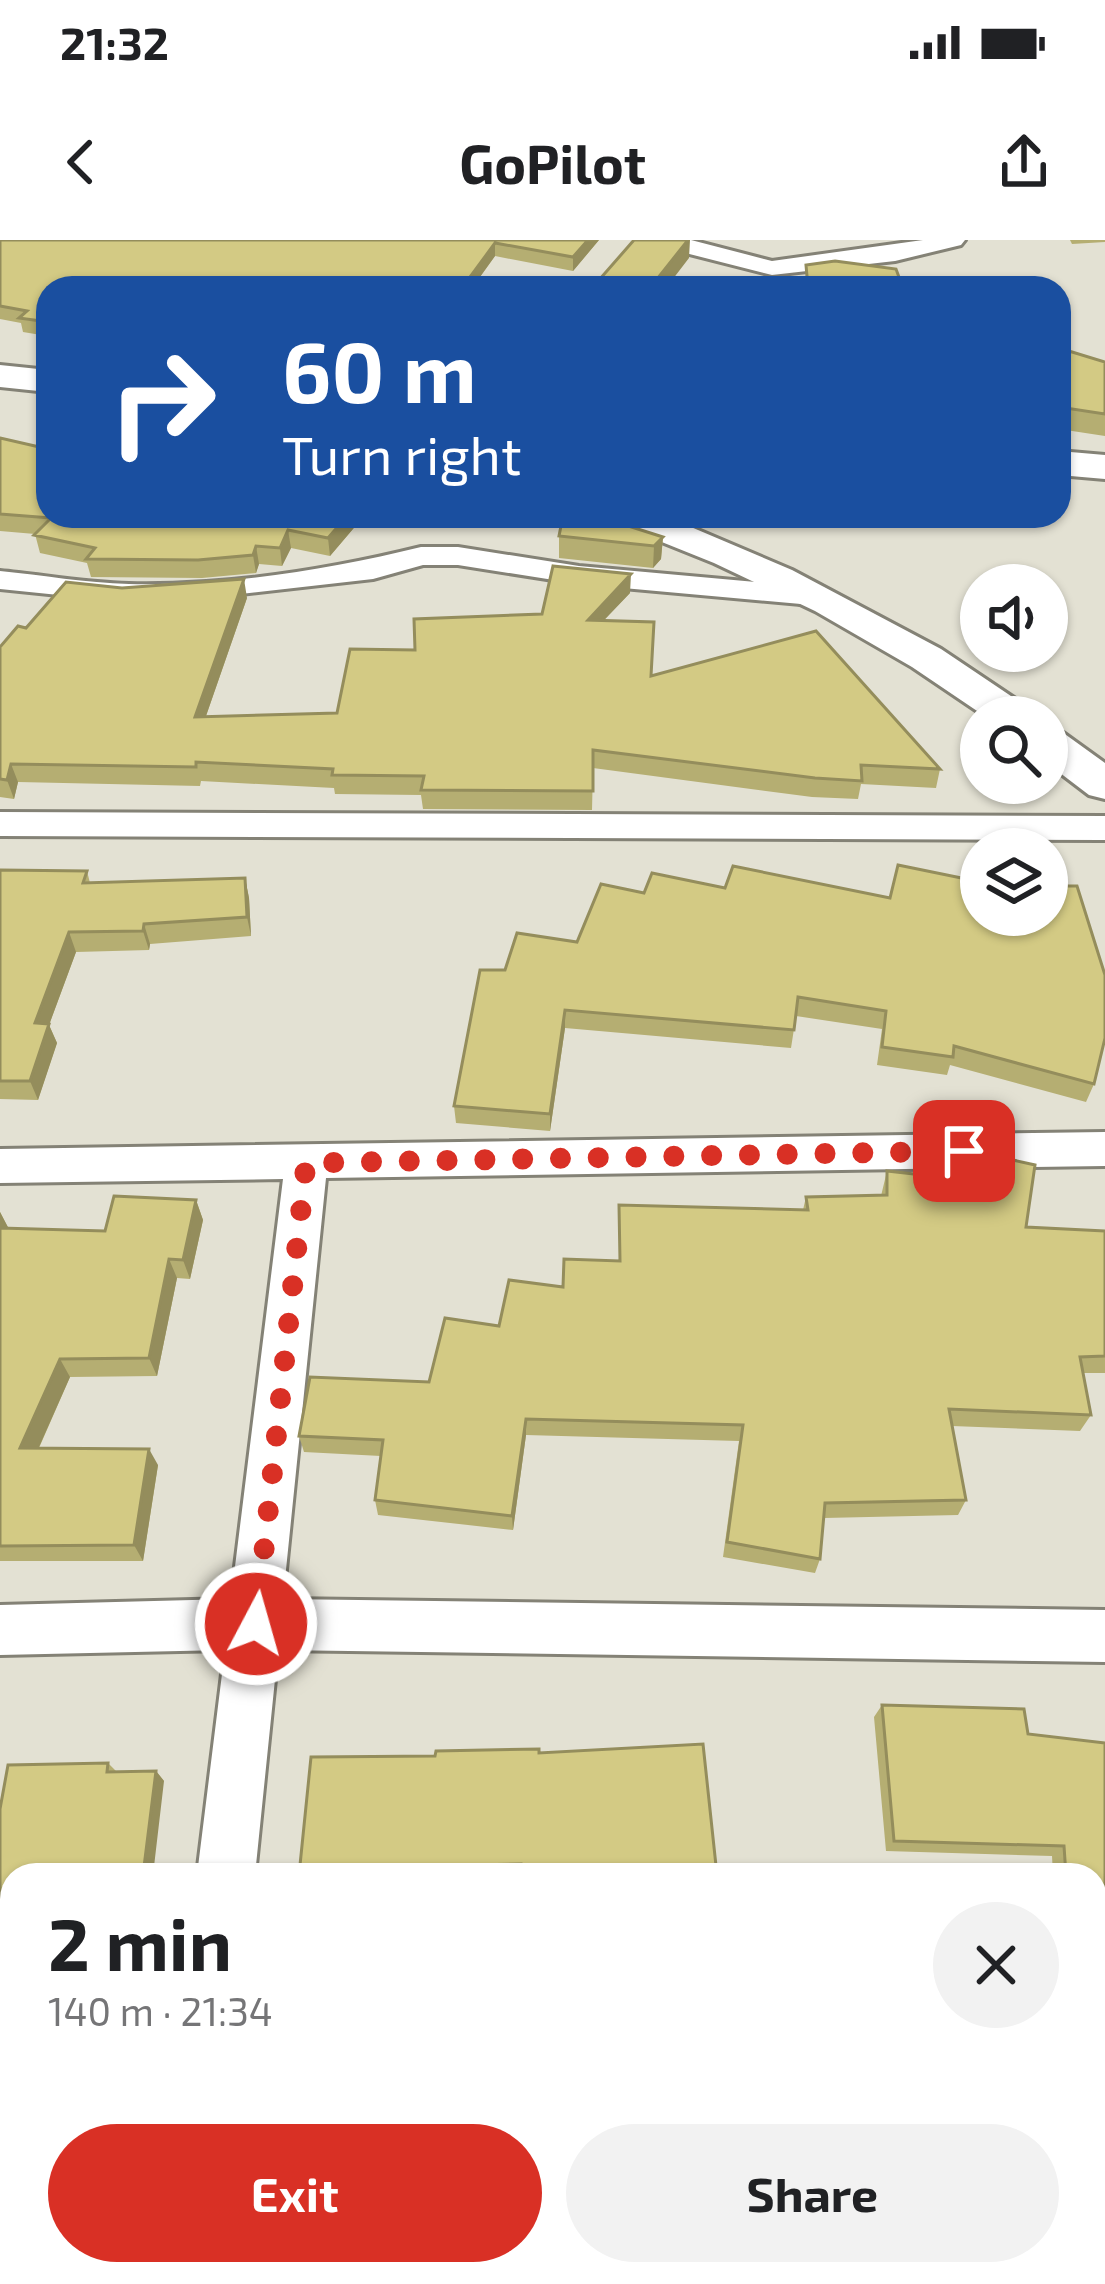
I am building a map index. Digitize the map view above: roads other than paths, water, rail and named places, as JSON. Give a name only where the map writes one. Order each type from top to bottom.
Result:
[{"type":"main road","points":[[0,376],[36,380]]},
{"type":"main road","points":[[1071,464],[1105,467]]},
{"type":"street","points":[[674,241],[772,268],[896,254],[953,240]]},
{"type":"street","points":[[657,528],[812,596],[986,696]]},
{"type":"street","points":[[0,580],[127,592],[188,591],[373,570],[421,556],[812,596]]},
{"type":"street","points":[[1068,758],[1105,785]]},
{"type":"street","points":[[0,824],[1105,828]]},
{"type":"street","points":[[0,1166],[1105,1149]]},
{"type":"street","points":[[227,1863],[306,1163]]},
{"type":"street","points":[[0,1630],[256,1624],[1105,1636]]}]
